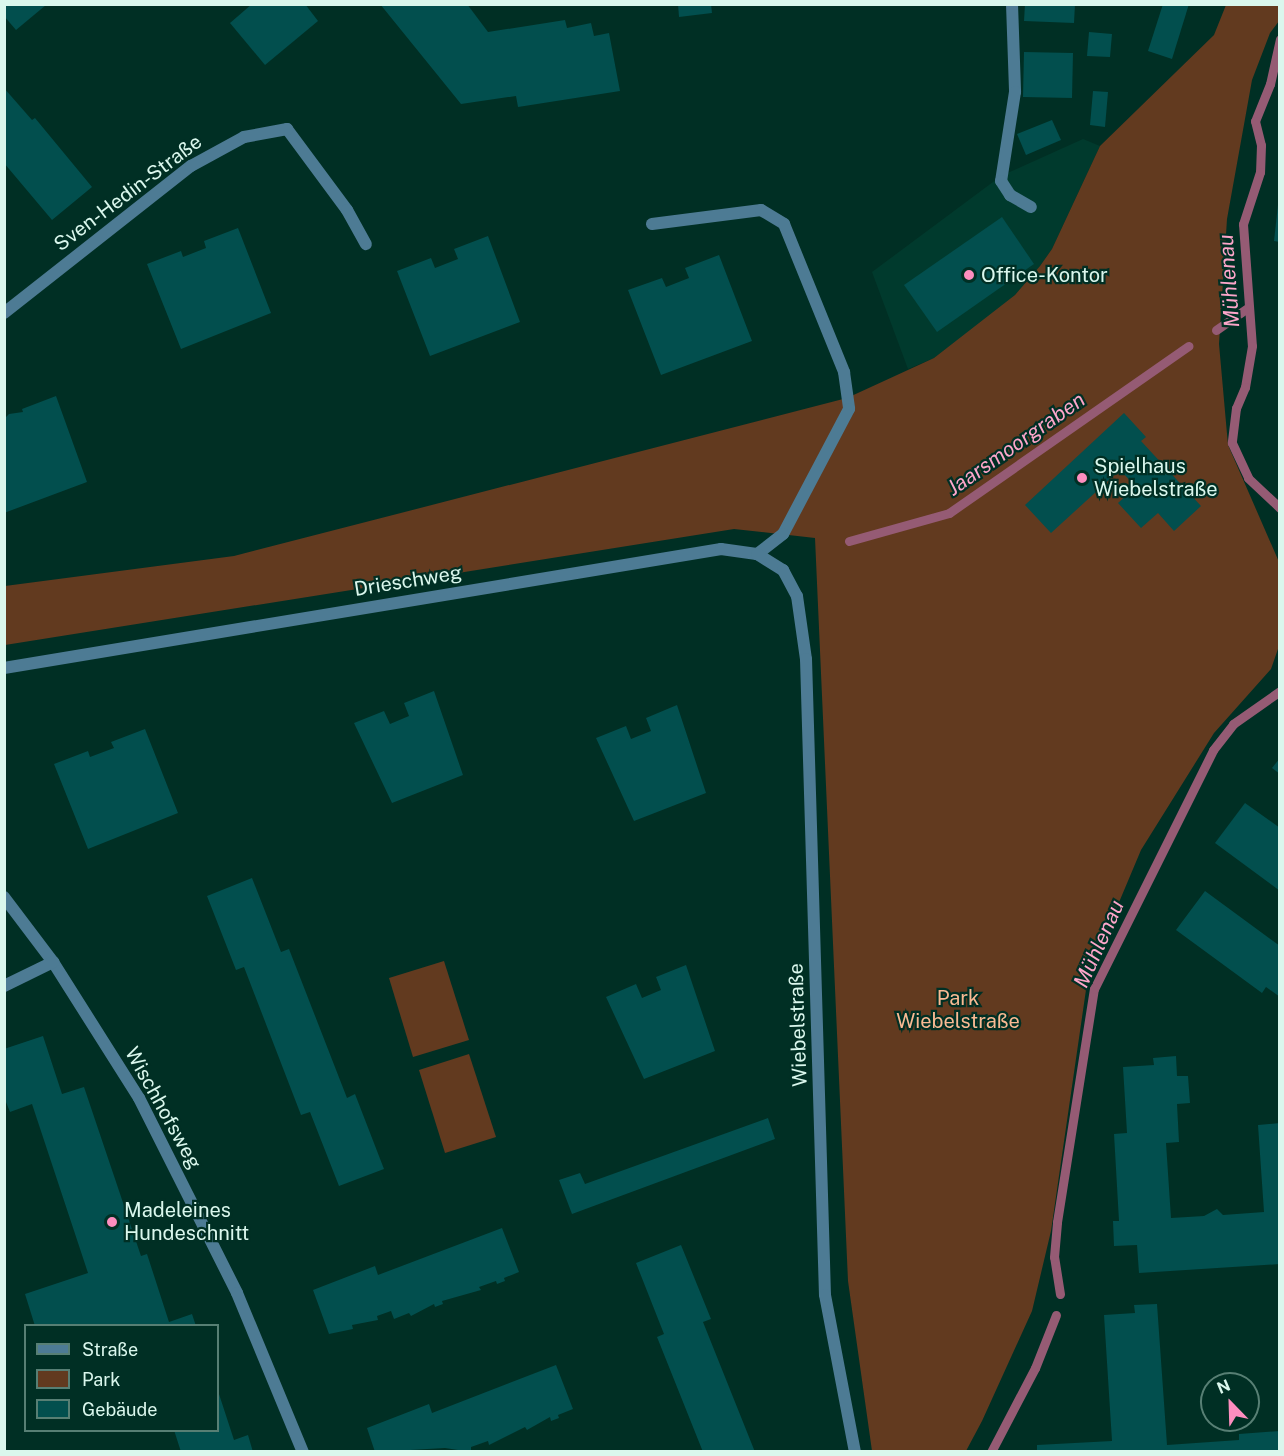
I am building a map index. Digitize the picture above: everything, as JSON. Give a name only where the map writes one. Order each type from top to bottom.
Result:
[{"type":"street","points":[[1012,4],[1015,92],[1001,181],[1010,195],[1032,207]]},
{"type":"street","name":"Sven-Hedin-Straße","points":[[4,313],[191,166],[244,137],[287,129],[347,210],[366,244]]},
{"type":"street","points":[[652,224],[762,210],[784,224],[844,372],[849,409],[783,534],[757,554]]},
{"type":"street","name":"Drieschweg","points":[[4,668],[721,549],[757,554],[783,570],[797,596]]},
{"type":"street","name":"Wiebelstraße","points":[[797,596],[806,659],[825,1294],[855,1452]]},
{"type":"street","name":"Wischhofsweg","points":[[4,897],[53,962],[144,1108],[237,1293],[303,1452]]},
{"type":"street","points":[[4,986],[53,962]]},
{"type":"shaded area","points":[[1083,139],[1100,146],[1052,249],[1040,266],[1015,295],[983,322],[934,358],[908,369],[872,272],[1001,176]]},
{"type":"green space","name":"Park Wiebelstraße","points":[[1226,5],[1279,5],[1279,21],[1270,33],[1252,80],[1227,219],[1219,344],[1228,445],[1279,562],[1279,646],[1271,669],[1214,733],[1141,850],[1088,976],[1051,1231],[1032,1311],[982,1421],[966,1451],[872,1451],[848,1281],[815,538],[734,529],[5,645],[5,586],[234,556],[847,398],[934,358],[1015,295],[1040,266],[1052,249],[1100,146],[1214,35]]},
{"type":"green space","points":[[444,961],[469,1040],[413,1057],[389,978]]},
{"type":"green space","points":[[469,1054],[496,1137],[445,1153],[419,1070]]},
{"type":"building","points":[[252,4],[305,4],[318,21],[265,65],[230,23]]},
{"type":"building","points":[[380,4],[467,4],[488,32],[565,20],[567,28],[591,23],[594,36],[609,33],[620,91],[518,107],[516,96],[461,104]]},
{"type":"building","points":[[678,4],[711,4],[712,13],[679,17]]},
{"type":"building","points":[[1025,4],[1075,4],[1074,23],[1024,21]]},
{"type":"building","points":[[1163,4],[1189,4],[1172,59],[1148,51]]},
{"type":"building","points":[[4,5],[46,5],[16,30],[4,16]]},
{"type":"building","points":[[1089,32],[1112,34],[1110,57],[1087,56]]},
{"type":"building","points":[[1024,52],[1073,53],[1072,98],[1023,97]]},
{"type":"building","points":[[4,88],[32,120],[35,118],[92,187],[52,220],[4,163]]},
{"type":"building","points":[[1093,91],[1108,92],[1105,127],[1090,125]]},
{"type":"building","points":[[1052,120],[1061,140],[1026,155],[1017,134]]},
{"type":"building","points":[[1278,205],[1280,205],[1280,242],[1274,241]]},
{"type":"building","name":"Office-Kontor","points":[[1002,217],[1034,264],[937,332],[904,285]]},
{"type":"building","points":[[238,228],[271,313],[181,349],[147,264],[181,251],[183,257],[206,248],[204,241]]},
{"type":"building","points":[[488,236],[520,322],[430,356],[397,271],[431,258],[435,268],[458,259],[454,249]]},
{"type":"building","points":[[719,255],[752,341],[661,375],[628,290],[662,278],[666,287],[689,278],[685,268]]},
{"type":"building","points":[[56,396],[87,482],[4,513],[4,419],[9,414],[23,412],[22,409]]},
{"type":"building","name":"Spielhaus Wiebelstraße","points":[[1124,413],[1146,437],[1141,441],[1201,506],[1174,531],[1158,513],[1141,528],[1118,503],[1136,487],[1120,470],[1051,533],[1025,505]]},
{"type":"building","points":[[434,691],[463,775],[392,803],[354,723],[384,711],[390,724],[409,716],[404,703]]},
{"type":"building","points":[[677,705],[706,793],[634,821],[596,738],[626,726],[631,739],[651,731],[646,718]]},
{"type":"building","points":[[145,729],[178,813],[88,849],[54,764],[88,751],[90,757],[114,748],[111,742]]},
{"type":"building","points":[[1280,758],[1280,774],[1272,768]]},
{"type":"building","points":[[1245,803],[1280,828],[1280,891],[1215,843]]},
{"type":"building","points":[[252,878],[281,952],[289,949],[347,1098],[355,1094],[384,1169],[339,1186],[310,1112],[301,1115],[244,967],[236,970],[207,896]]},
{"type":"building","points":[[1205,891],[1280,946],[1280,997],[1266,987],[1262,993],[1176,930]]},
{"type":"building","points":[[686,965],[715,1051],[644,1079],[606,997],[636,984],[642,998],[661,990],[656,977]]},
{"type":"building","points":[[43,1036],[62,1094],[84,1087],[141,1256],[147,1254],[169,1322],[192,1314],[195,1324],[34,1324],[25,1294],[88,1273],[32,1104],[10,1112],[4,1097],[4,1049]]},
{"type":"building","points":[[1176,1056],[1177,1076],[1188,1076],[1190,1103],[1177,1104],[1179,1142],[1166,1143],[1171,1218],[1204,1216],[1217,1209],[1223,1215],[1264,1212],[1258,1125],[1280,1123],[1280,1264],[1139,1273],[1137,1245],[1114,1246],[1113,1221],[1119,1221],[1114,1134],[1127,1133],[1123,1067],[1154,1065],[1153,1058]]},
{"type":"building","points":[[768,1118],[775,1139],[572,1214],[559,1180],[580,1173],[585,1184]]},
{"type":"building","points":[[502,1228],[519,1272],[504,1278],[505,1281],[497,1284],[496,1281],[479,1287],[481,1290],[442,1301],[443,1304],[435,1307],[434,1304],[411,1316],[409,1313],[394,1319],[391,1311],[377,1316],[378,1320],[352,1325],[353,1329],[329,1334],[313,1290],[375,1266],[378,1275]]},
{"type":"building","points":[[681,1245],[711,1319],[703,1322],[755,1452],[703,1452],[657,1337],[664,1334],[636,1263]]},
{"type":"building","points":[[1157,1304],[1167,1445],[1239,1440],[1239,1434],[1280,1431],[1280,1452],[1037,1452],[1037,1445],[1112,1441],[1104,1315],[1135,1313],[1134,1305]]},
{"type":"building","points":[[556,1365],[573,1409],[558,1415],[559,1418],[551,1421],[550,1417],[527,1430],[525,1427],[489,1445],[488,1441],[471,1447],[471,1452],[445,1448],[375,1452],[367,1428],[429,1404],[432,1413]]},
{"type":"building","points":[[219,1394],[234,1440],[248,1435],[253,1452],[181,1452],[175,1432],[219,1432]]},
{"type":"waterway","name":"Mühlenau","points":[[1280,39],[1270,84],[1255,121],[1261,145],[1260,172],[1243,224],[1252,346],[1245,387],[1236,408],[1232,443],[1248,478],[1280,508]]},
{"type":"waterway","name":"Jaarsmoorgraben","points":[[1216,330],[1248,308]]},
{"type":"waterway","name":"Jaarsmoorgraben","points":[[849,541],[949,513],[1188,346]]},
{"type":"waterway","name":"Mühlenau","points":[[1060,1294],[1054,1257],[1057,1222],[1094,989],[1213,750],[1233,724],[1280,691]]},
{"type":"waterway","name":"Mühlenau","points":[[991,1452],[1035,1368],[1056,1315]]},
{"type":"place","name":"Office-Kontor","points":[[969,275]]},
{"type":"place","name":"Spielhaus Wiebelstraße","points":[[1082,478]]},
{"type":"place","name":"Madeleines Hundeschnitt","points":[[112,1222]]}]
